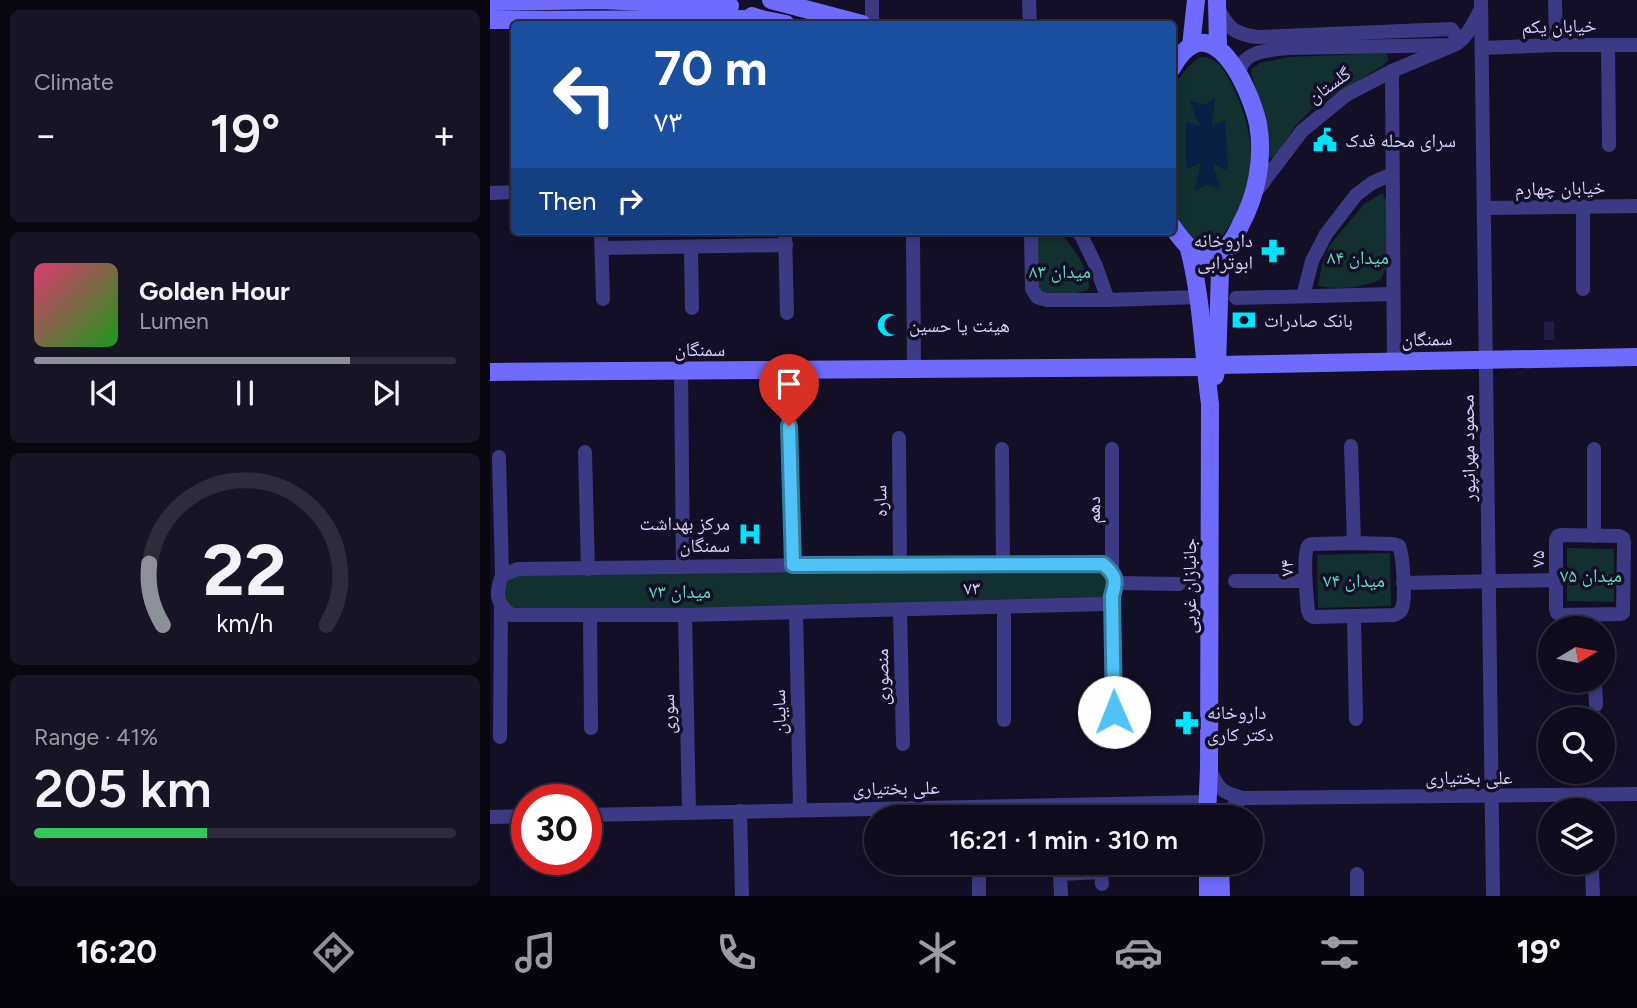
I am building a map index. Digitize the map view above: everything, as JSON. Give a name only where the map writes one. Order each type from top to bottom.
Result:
[{"type":"main road","points":[[771,0],[851,21]]},
{"type":"main road","points":[[1182,50],[1196,0]]},
{"type":"main road","points":[[490,2],[726,2],[761,19]]},
{"type":"main road","points":[[1182,50],[1200,43],[1218,47],[1217,3]]},
{"type":"main road","points":[[490,20],[771,21]]},
{"type":"main road","name":"جانبازان غربی","points":[[1207,805],[1211,366],[1220,271],[1226,248],[1254,194],[1260,149],[1258,125],[1252,105],[1239,74],[1218,47]]},
{"type":"main road","points":[[1176,232],[1189,249],[1205,255],[1215,255],[1226,248]]},
{"type":"main road","name":"جانبازان غربی","points":[[1189,249],[1211,366]]},
{"type":"main road","name":"سمنگان","points":[[490,372],[1211,366],[1637,357]]},
{"type":"main road","points":[[1208,875],[1208,896]]},
{"type":"main road","points":[[1220,875],[1221,896]]},
{"type":"street","points":[[872,0],[873,21]]},
{"type":"street","points":[[1029,0],[1030,21]]},
{"type":"street","points":[[1555,0],[1556,45]]},
{"type":"street","points":[[1217,3],[1226,24],[1242,36],[1451,29],[1456,38],[1454,45]]},
{"type":"street","name":"گلستان","points":[[1254,194],[1302,131],[1346,94],[1459,43],[1481,4]]},
{"type":"street","name":"محمود مهرانپور","points":[[1481,4],[1493,896]]},
{"type":"street","name":"گلستان","points":[[1239,74],[1243,63],[1252,55],[1287,48],[1454,45]]},
{"type":"street","points":[[1608,45],[1609,145]]},
{"type":"street","name":"خیابان یکم","points":[[1482,48],[1637,45]]},
{"type":"street","points":[[1392,71],[1394,361]]},
{"type":"street","points":[[1303,296],[1312,261],[1326,233],[1356,195],[1372,183],[1392,174]]},
{"type":"street","points":[[490,193],[511,192]]},
{"type":"street","name":"خیابان چهارم","points":[[1484,208],[1637,206]]},
{"type":"street","points":[[1583,207],[1583,289]]},
{"type":"street","points":[[601,235],[603,299]]},
{"type":"street","points":[[913,235],[914,369]]},
{"type":"street","points":[[1031,235],[1032,289],[1037,298],[1108,300],[1199,297]]},
{"type":"street","points":[[1081,235],[1108,300]]},
{"type":"street","points":[[602,248],[691,247],[786,238],[787,313]]},
{"type":"street","points":[[691,247],[692,308]]},
{"type":"street","points":[[1236,298],[1393,293]]},
{"type":"street","points":[[681,370],[683,566]]},
{"type":"street","points":[[787,370],[793,565]]},
{"type":"street","name":"ساره","points":[[899,438],[900,564]]},
{"type":"street","points":[[1350,446],[1354,543]]},
{"type":"street","points":[[1002,449],[1003,564]]},
{"type":"street","name":"دهم","points":[[1112,449],[1114,712]]},
{"type":"street","points":[[1594,449],[1594,536]]},
{"type":"street","points":[[585,452],[588,569]]},
{"type":"street","points":[[499,457],[502,575],[493,591],[501,607],[500,737]]},
{"type":"street","name":"۷۵","points":[[1566,616],[1557,613],[1556,609],[1558,536],[1623,538],[1631,574],[1623,612],[1614,616]]},
{"type":"street","name":"۷۴","points":[[1354,543],[1399,546],[1403,607],[1394,615],[1313,617],[1308,611],[1305,551],[1313,544],[1354,543]]},
{"type":"street","name":"۷۳","points":[[501,607],[511,615],[590,616],[1104,604],[1113,583],[1103,564],[518,569],[502,575]]},
{"type":"street","points":[[1403,583],[1556,580]]},
{"type":"street","points":[[1236,581],[1305,581]]},
{"type":"street","points":[[1113,583],[1179,584]]},
{"type":"street","points":[[1004,607],[1004,720]]},
{"type":"street","name":"منصوری","points":[[900,610],[903,744]]},
{"type":"street","name":"سایبان","points":[[796,613],[800,810]]},
{"type":"street","name":"سوری","points":[[685,615],[689,812]]},
{"type":"street","points":[[590,616],[591,728]]},
{"type":"street","points":[[1354,617],[1356,719]]},
{"type":"street","points":[[1596,693],[1596,705]]},
{"type":"street","points":[[1209,769],[1219,789],[1242,798]]},
{"type":"street","name":"علی بختیاری","points":[[1242,798],[1637,794]]},
{"type":"street","points":[[1234,805],[1242,798]]},
{"type":"street","name":"علی بختیاری","points":[[602,815],[864,810]]},
{"type":"street","points":[[740,811],[742,896]]},
{"type":"street","points":[[490,817],[511,816]]},
{"type":"street","points":[[1061,896],[1060,874],[1101,872],[1102,884]]},
{"type":"street","points":[[1357,874],[1357,896]]},
{"type":"street","points":[[979,875],[979,896]]},
{"type":"street","points":[[1592,875],[1593,896]]},
{"type":"green space","points":[[1386,53],[1389,59],[1384,65],[1314,107],[1296,125],[1277,154],[1270,159],[1265,118],[1251,69],[1260,63],[1289,57]]},
{"type":"green space","points":[[1200,57],[1211,59],[1223,69],[1245,120],[1251,153],[1248,180],[1232,222],[1214,242],[1203,245],[1189,236],[1176,213],[1176,84],[1188,67]]},
{"type":"green space","name":"میدان ۸۴","points":[[1382,193],[1387,202],[1386,268],[1381,279],[1350,287],[1318,286],[1322,264],[1330,245],[1364,204]]},
{"type":"green space","points":[[616,235],[678,235],[616,237]]},
{"type":"green space","name":"میدان ۸۳","points":[[1037,235],[1062,235],[1087,274],[1089,289],[1064,294],[1050,293],[1040,290]]},
{"type":"green space","name":"میدان ۷۵","points":[[1567,548],[1614,549],[1614,602],[1567,601]]},
{"type":"green space","name":"میدان ۷۴","points":[[1390,553],[1391,606],[1318,608],[1317,555]]},
{"type":"green space","name":"میدان ۷۳","points":[[1103,564],[1117,583],[1104,604],[511,615],[501,606],[502,575]]},
{"type":"water","points":[[1215,98],[1212,126],[1225,120],[1228,172],[1212,162],[1221,189],[1207,185],[1194,191],[1201,163],[1186,169],[1186,121],[1200,127],[1189,100],[1204,105]]},
{"type":"building","points":[[1554,321],[1554,340],[1544,340],[1544,322]]},
{"type":"place","name":"سرای محله فدک","points":[[1325,140]]},
{"type":"place","name":"داروخانه ابوترابی","points":[[1273,251]]},
{"type":"place","name":"بانک صادرات","points":[[1244,320]]},
{"type":"place","name":"هیئت یا حسین","points":[[889,325]]},
{"type":"place","name":"مرکز بهداشت سمنگان","points":[[750,534]]},
{"type":"place","name":"داروخانه دکتر کاری","points":[[1187,723]]},
{"type":"route","points":[[789,426],[793,565],[1103,564],[1112,571],[1116,583],[1112,596],[1114,712]]}]
